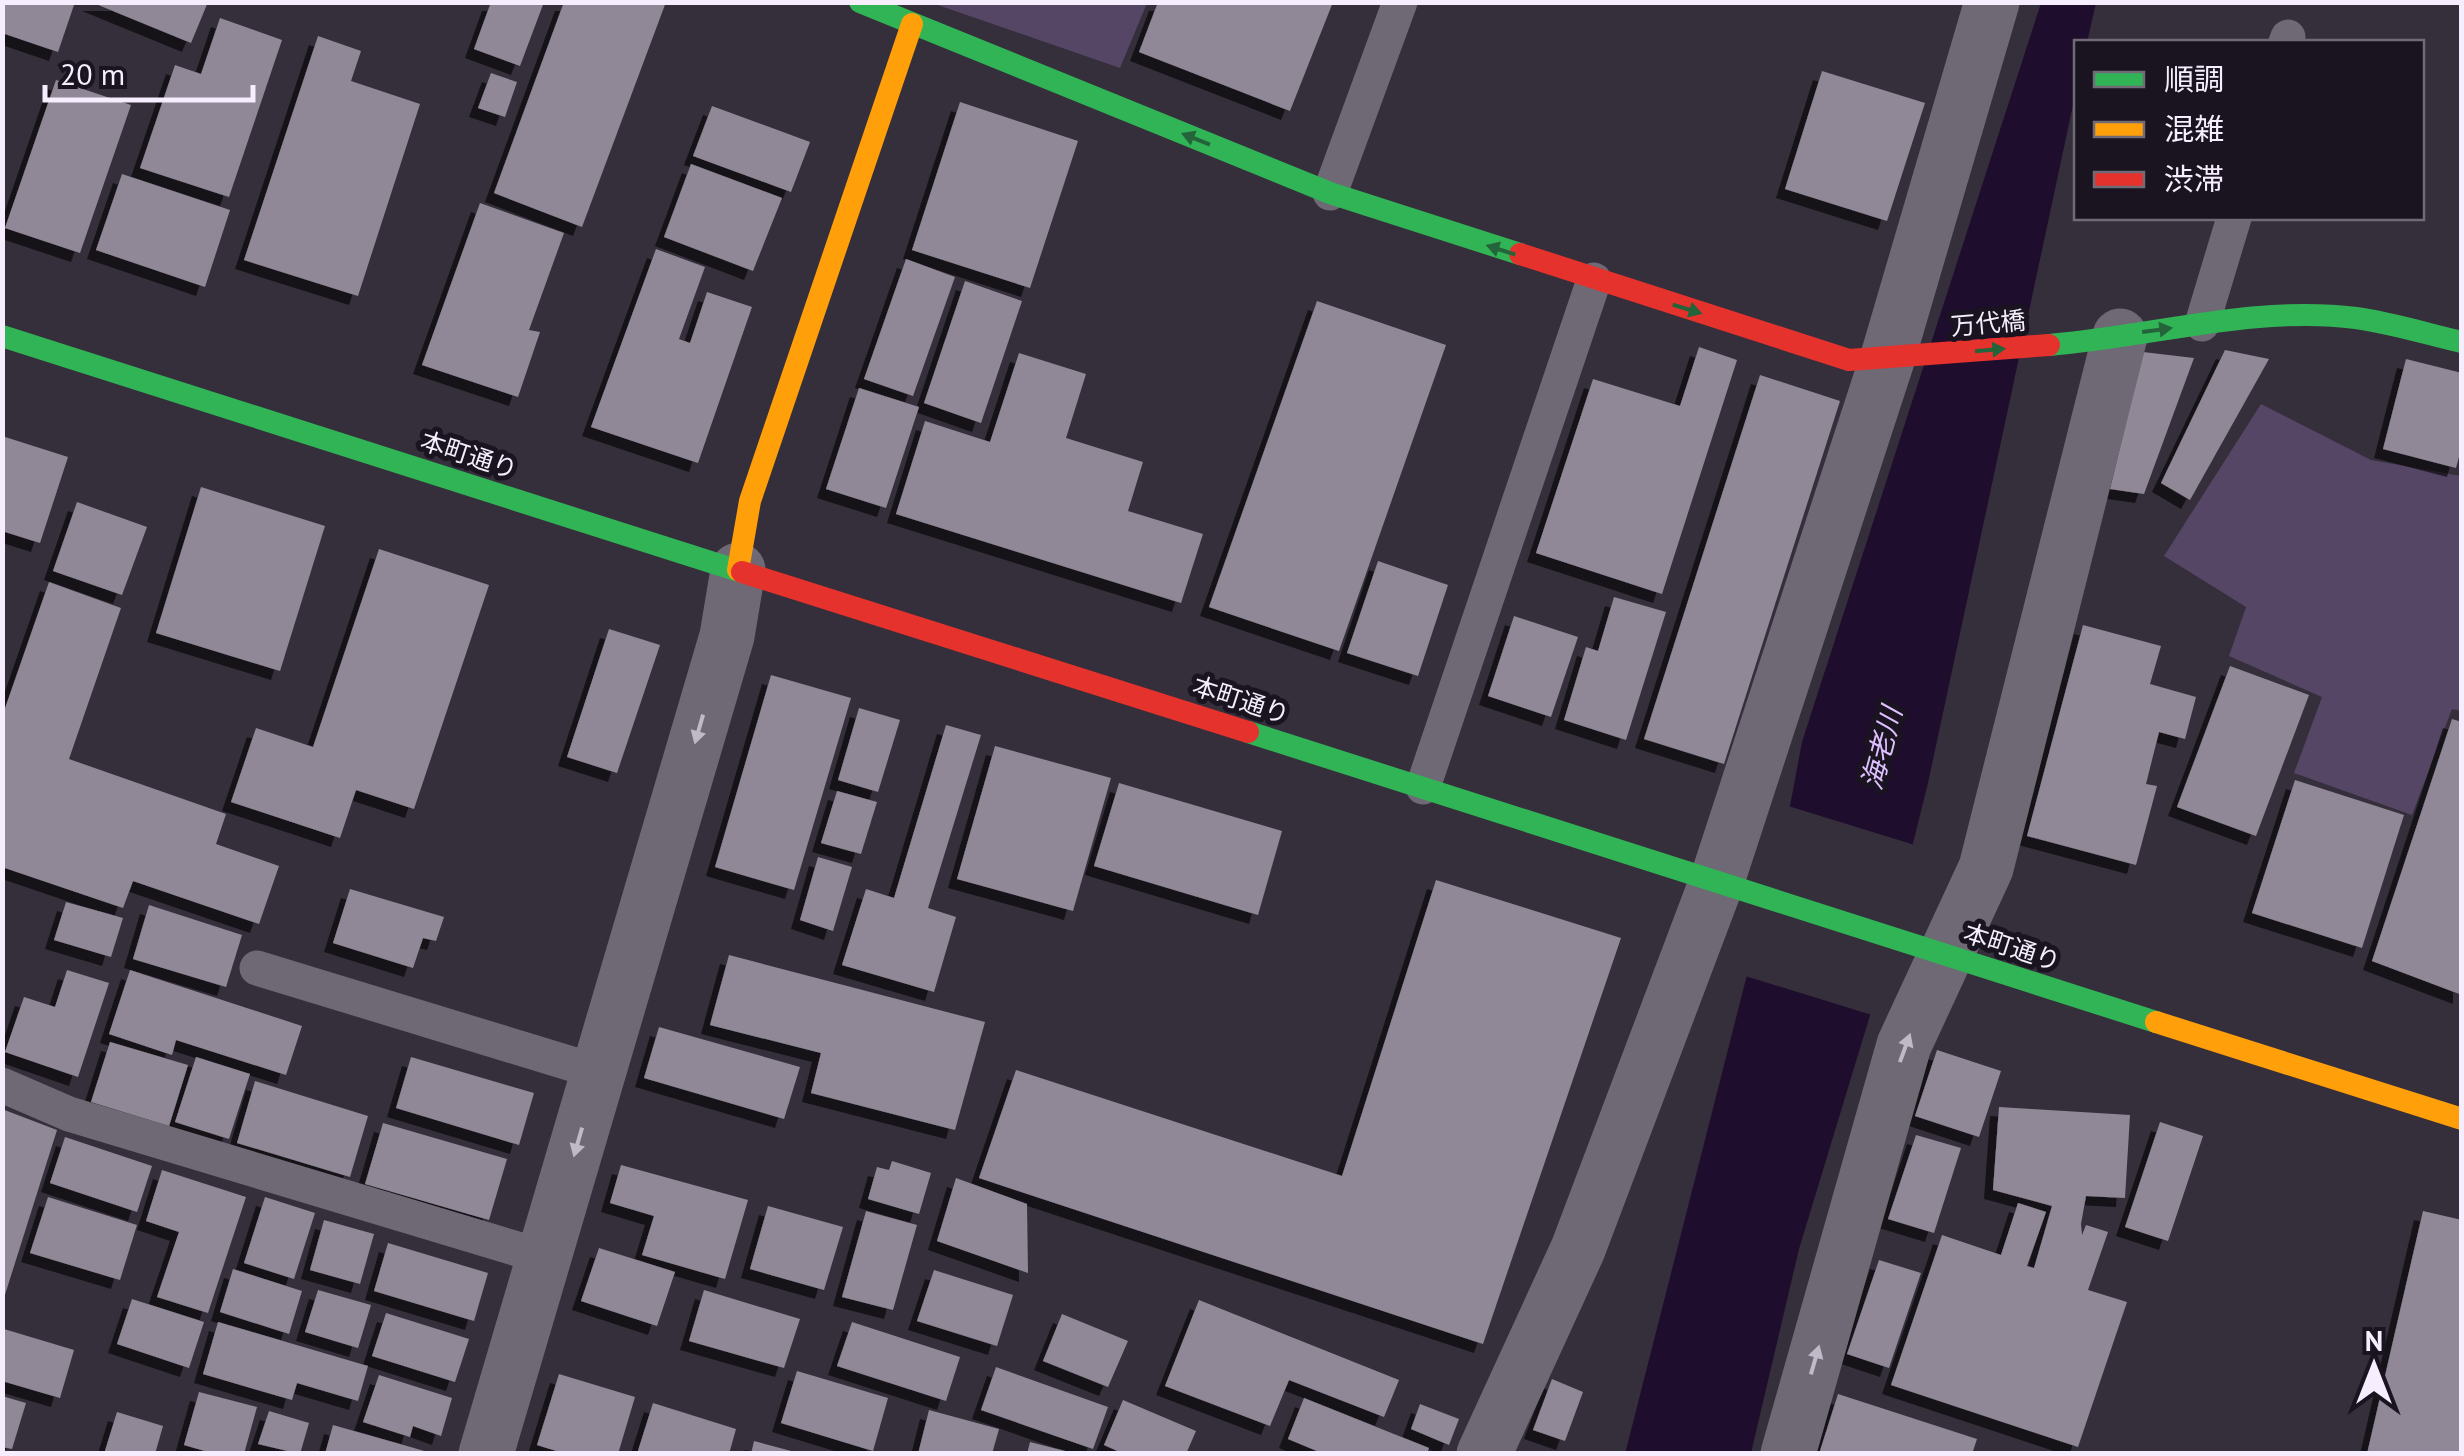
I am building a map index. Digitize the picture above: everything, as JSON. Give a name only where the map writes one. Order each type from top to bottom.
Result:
[{"type":"street","name":"万代橋","points":[[860,2],[1330,193],[1849,360],[2060,344],[2202,324],[2355,318],[2462,342]]},
{"type":"street","points":[[1484,1454],[1578,1249],[1732,886],[1904,358],[1992,2]]},
{"type":"street","points":[[486,1454],[727,636],[750,501],[912,24]]},
{"type":"street","name":"本町通り","points":[[2,336],[2462,1120]]},
{"type":"street","points":[[1788,1454],[1904,1045],[1923,948],[1986,868],[2120,336]]},
{"type":"lane","points":[[1330,193],[1400,2]]},
{"type":"lane","points":[[2202,324],[2233,220]]},
{"type":"lane","points":[[1423,787],[1594,280]]},
{"type":"lane","points":[[256,968],[598,1072]]},
{"type":"lane","points":[[2,1084],[69,1114],[544,1257]]},
{"type":"shaded area","points":[[932,3],[1147,3],[1120,68]]},
{"type":"shaded area","points":[[2261,404],[2371,460],[2461,476],[2461,711],[2452,709],[2412,815],[2294,773],[2322,697],[2229,656],[2246,607],[2164,556]]},
{"type":"water","name":"海老川","points":[[2041,3],[2096,3],[2087,40],[2074,40],[2074,100],[1928,783],[1871,1012],[1799,1249],[1751,1453],[1625,1454],[1790,806],[1802,742]]},
{"type":"pier","points":[[1785,805],[1918,846],[1875,1016],[1742,975]]},
{"type":"building","points":[[2,2],[75,2],[58,52],[2,33]]},
{"type":"building","points":[[91,2],[208,2],[191,43]]},
{"type":"building","points":[[491,2],[544,2],[520,66],[474,49]]},
{"type":"building","points":[[564,2],[666,2],[582,227],[494,193]]},
{"type":"building","points":[[1158,2],[1333,2],[1290,111],[1139,52]]},
{"type":"building","points":[[220,18],[282,40],[229,197],[140,168],[175,65],[201,74]]},
{"type":"building","points":[[318,36],[361,51],[351,81],[420,104],[358,296],[244,260]]},
{"type":"building","points":[[1822,71],[1925,103],[1887,221],[1785,189]]},
{"type":"building","points":[[491,73],[517,82],[505,117],[478,108]]},
{"type":"building","points":[[56,80],[131,105],[80,253],[5,228]]},
{"type":"building","points":[[960,102],[1078,141],[1030,288],[912,250]]},
{"type":"building","points":[[712,106],[810,142],[791,192],[693,156]]},
{"type":"building","points":[[691,164],[782,198],[753,271],[664,237]]},
{"type":"building","points":[[122,174],[230,210],[205,287],[96,250]]},
{"type":"building","points":[[480,203],[564,233],[529,330],[540,332],[518,397],[422,365]]},
{"type":"building","points":[[656,249],[705,267],[679,339],[690,343],[707,292],[752,307],[698,463],[591,427]]},
{"type":"building","points":[[906,259],[955,277],[913,396],[864,379]]},
{"type":"building","points":[[965,281],[1022,301],[981,423],[924,403]]},
{"type":"building","points":[[1317,301],[1446,345],[1339,651],[1209,607]]},
{"type":"building","points":[[1699,347],[1737,360],[1662,594],[1536,553],[1593,379],[1680,406]]},
{"type":"building","points":[[2225,350],[2269,359],[2190,500],[2161,483]]},
{"type":"building","points":[[2143,352],[2194,358],[2144,494],[2110,489]]},
{"type":"building","points":[[1019,353],[1086,374],[1066,438],[1143,462],[1128,511],[1203,534],[1181,603],[896,514],[925,421],[990,442]]},
{"type":"building","points":[[2406,359],[2462,373],[2462,446],[2456,468],[2383,449]]},
{"type":"building","points":[[1760,375],[1840,401],[1724,764],[1644,739]]},
{"type":"building","points":[[859,388],[919,407],[886,508],[826,489]]},
{"type":"building","points":[[2,436],[68,457],[40,543],[2,531]]},
{"type":"building","points":[[201,487],[325,526],[280,671],[156,633]]},
{"type":"building","points":[[77,502],[147,527],[122,595],[53,571]]},
{"type":"building","points":[[379,549],[489,585],[414,809],[356,790],[340,838],[231,802],[256,728],[313,747]]},
{"type":"building","points":[[1378,561],[1448,585],[1418,676],[1347,653]]},
{"type":"building","points":[[49,582],[121,608],[69,759],[226,814],[216,844],[279,866],[259,924],[133,881],[123,908],[2,867],[2,717]]},
{"type":"building","points":[[1614,597],[1666,612],[1626,740],[1564,720],[1586,647],[1598,651]]},
{"type":"building","points":[[1514,616],[1578,637],[1551,717],[1488,696]]},
{"type":"building","points":[[2083,625],[2161,646],[2150,684],[2196,697],[2185,739],[2159,732],[2146,784],[2157,786],[2136,865],[2027,836]]},
{"type":"building","points":[[609,629],[660,645],[617,773],[567,757]]},
{"type":"building","points":[[2230,666],[2309,695],[2256,836],[2177,807]]},
{"type":"building","points":[[771,675],[851,698],[794,890],[715,867]]},
{"type":"building","points":[[859,708],[900,720],[878,792],[838,780]]},
{"type":"building","points":[[2452,719],[2462,722],[2462,995],[2372,961]]},
{"type":"building","points":[[946,725],[981,735],[928,908],[956,917],[934,992],[842,965],[866,889],[894,898]]},
{"type":"building","points":[[995,746],[1111,778],[1073,911],[957,879]]},
{"type":"building","points":[[2295,780],[2404,815],[2362,948],[2252,913]]},
{"type":"building","points":[[1119,783],[1282,831],[1258,915],[1094,866]]},
{"type":"building","points":[[837,791],[877,802],[861,854],[821,843]]},
{"type":"building","points":[[818,857],[852,867],[833,931],[800,920]]},
{"type":"building","points":[[1436,880],[1621,938],[1483,1344],[979,1178],[1016,1070],[1342,1176]]},
{"type":"building","points":[[350,889],[444,917],[436,941],[423,938],[413,968],[333,943]]},
{"type":"building","points":[[66,902],[123,918],[111,957],[54,940]]},
{"type":"building","points":[[149,905],[242,935],[226,987],[133,959]]},
{"type":"building","points":[[729,955],[985,1022],[955,1130],[811,1093],[821,1053],[710,1025]]},
{"type":"building","points":[[67,970],[109,983],[78,1077],[5,1052],[24,997],[55,1007]]},
{"type":"building","points":[[130,970],[302,1026],[286,1075],[176,1040],[172,1055],[109,1034]]},
{"type":"building","points":[[659,1027],[800,1067],[784,1119],[644,1078]]},
{"type":"building","points":[[110,1042],[188,1065],[169,1126],[91,1102]]},
{"type":"building","points":[[1937,1050],[2001,1071],[1979,1137],[1915,1116]]},
{"type":"building","points":[[196,1057],[250,1074],[229,1139],[175,1122]]},
{"type":"building","points":[[411,1057],[534,1093],[519,1145],[396,1108]]},
{"type":"building","points":[[255,1081],[368,1116],[350,1177],[237,1143]]},
{"type":"building","points":[[1999,1107],[2130,1115],[2125,1198],[2086,1196],[2081,1224],[2082,1235],[2086,1225],[2108,1232],[2088,1290],[2127,1302],[2078,1447],[1891,1385],[1942,1235],[2001,1255],[2018,1203],[2046,1212],[2027,1266],[2034,1268],[2052,1206],[1993,1190]]},
{"type":"building","points":[[2,1109],[57,1130],[3,1301],[2,1301]]},
{"type":"building","points":[[2160,1122],[2203,1136],[2168,1241],[2125,1227]]},
{"type":"building","points":[[383,1123],[507,1159],[489,1220],[365,1184]]},
{"type":"building","points":[[1916,1135],[1961,1148],[1934,1233],[1888,1219]]},
{"type":"building","points":[[65,1137],[152,1166],[137,1212],[50,1183]]},
{"type":"building","points":[[892,1161],[931,1173],[919,1214],[868,1199],[877,1167],[889,1170]]},
{"type":"building","points":[[621,1165],[748,1200],[725,1279],[642,1255],[654,1216],[610,1203]]},
{"type":"building","points":[[162,1170],[246,1197],[208,1313],[157,1297],[179,1232],[146,1221]]},
{"type":"building","points":[[956,1178],[1027,1204],[1028,1273],[937,1241]]},
{"type":"building","points":[[48,1197],[137,1225],[120,1280],[30,1253]]},
{"type":"building","points":[[265,1197],[315,1213],[294,1279],[244,1263]]},
{"type":"building","points":[[768,1206],[843,1227],[824,1290],[750,1269]]},
{"type":"building","points":[[866,1211],[917,1225],[893,1310],[842,1297]]},
{"type":"building","points":[[2423,1211],[2462,1220],[2462,1454],[2367,1454]]},
{"type":"building","points":[[324,1220],[374,1234],[360,1284],[310,1270]]},
{"type":"building","points":[[388,1243],[488,1273],[474,1321],[374,1291]]},
{"type":"building","points":[[599,1248],[675,1272],[657,1326],[581,1301]]},
{"type":"building","points":[[1879,1260],[1921,1273],[1889,1368],[1847,1354]]},
{"type":"building","points":[[233,1269],[302,1291],[289,1334],[220,1312]]},
{"type":"building","points":[[934,1270],[1013,1295],[997,1346],[917,1321]]},
{"type":"building","points":[[318,1290],[371,1305],[358,1348],[305,1332]]},
{"type":"building","points":[[704,1290],[800,1319],[784,1368],[689,1341]]},
{"type":"building","points":[[132,1299],[204,1322],[189,1368],[117,1344]]},
{"type":"building","points":[[1199,1300],[1399,1380],[1384,1417],[1289,1380],[1270,1426],[1165,1386]]},
{"type":"building","points":[[386,1313],[469,1339],[455,1382],[372,1356]]},
{"type":"building","points":[[1062,1314],[1128,1341],[1108,1387],[1043,1361]]},
{"type":"building","points":[[218,1322],[368,1366],[358,1401],[297,1383],[292,1400],[203,1374]]},
{"type":"building","points":[[852,1322],[960,1357],[946,1401],[837,1366]]},
{"type":"building","points":[[4,1329],[74,1350],[60,1398],[2,1381]]},
{"type":"building","points":[[996,1367],[1108,1407],[1093,1449],[981,1410]]},
{"type":"building","points":[[797,1371],[888,1398],[873,1451],[781,1423]]},
{"type":"building","points":[[559,1374],[635,1397],[618,1454],[566,1454],[537,1445]]},
{"type":"building","points":[[379,1375],[452,1398],[441,1436],[413,1426],[410,1437],[363,1422]]},
{"type":"building","points":[[1552,1379],[1583,1392],[1565,1441],[1533,1430]]},
{"type":"building","points":[[199,1392],[257,1407],[244,1454],[215,1454],[184,1445]]},
{"type":"building","points":[[1838,1394],[1977,1439],[1972,1454],[1819,1454]]},
{"type":"building","points":[[2,1396],[26,1403],[12,1449],[2,1447]]},
{"type":"building","points":[[1304,1398],[1429,1448],[1427,1454],[1324,1454],[1288,1439]]},
{"type":"building","points":[[1123,1400],[1196,1431],[1186,1454],[1124,1454],[1104,1445]]},
{"type":"building","points":[[653,1403],[736,1429],[729,1454],[637,1454]]},
{"type":"building","points":[[1420,1404],[1459,1419],[1449,1445],[1411,1429]]},
{"type":"building","points":[[929,1410],[999,1429],[992,1454],[918,1454]]},
{"type":"building","points":[[269,1411],[309,1423],[300,1454],[258,1444]]},
{"type":"building","points":[[117,1412],[163,1426],[155,1454],[104,1454]]},
{"type":"building","points":[[333,1425],[428,1452],[428,1454],[325,1454]]},
{"type":"building","points":[[754,1441],[795,1452],[795,1454],[751,1454]]},
{"type":"building","points":[[1030,1442],[1069,1452],[1069,1454],[1027,1454]]},
{"type":"traffic: fast","points":[[860,2],[1330,193],[1520,254]]},
{"type":"traffic: fast","points":[[2049,345],[2241,319],[2318,315],[2369,320],[2462,342]]},
{"type":"traffic: fast","points":[[2,336],[742,572]]},
{"type":"traffic: fast","points":[[1248,732],[2156,1022]]},
{"type":"traffic: slow","points":[[738,570],[750,501],[912,24]]},
{"type":"traffic: slow","points":[[2156,1022],[2462,1119]]},
{"type":"traffic: jam","points":[[1520,254],[1849,360],[2049,345]]},
{"type":"traffic: jam","points":[[742,572],[1248,732]]}]
